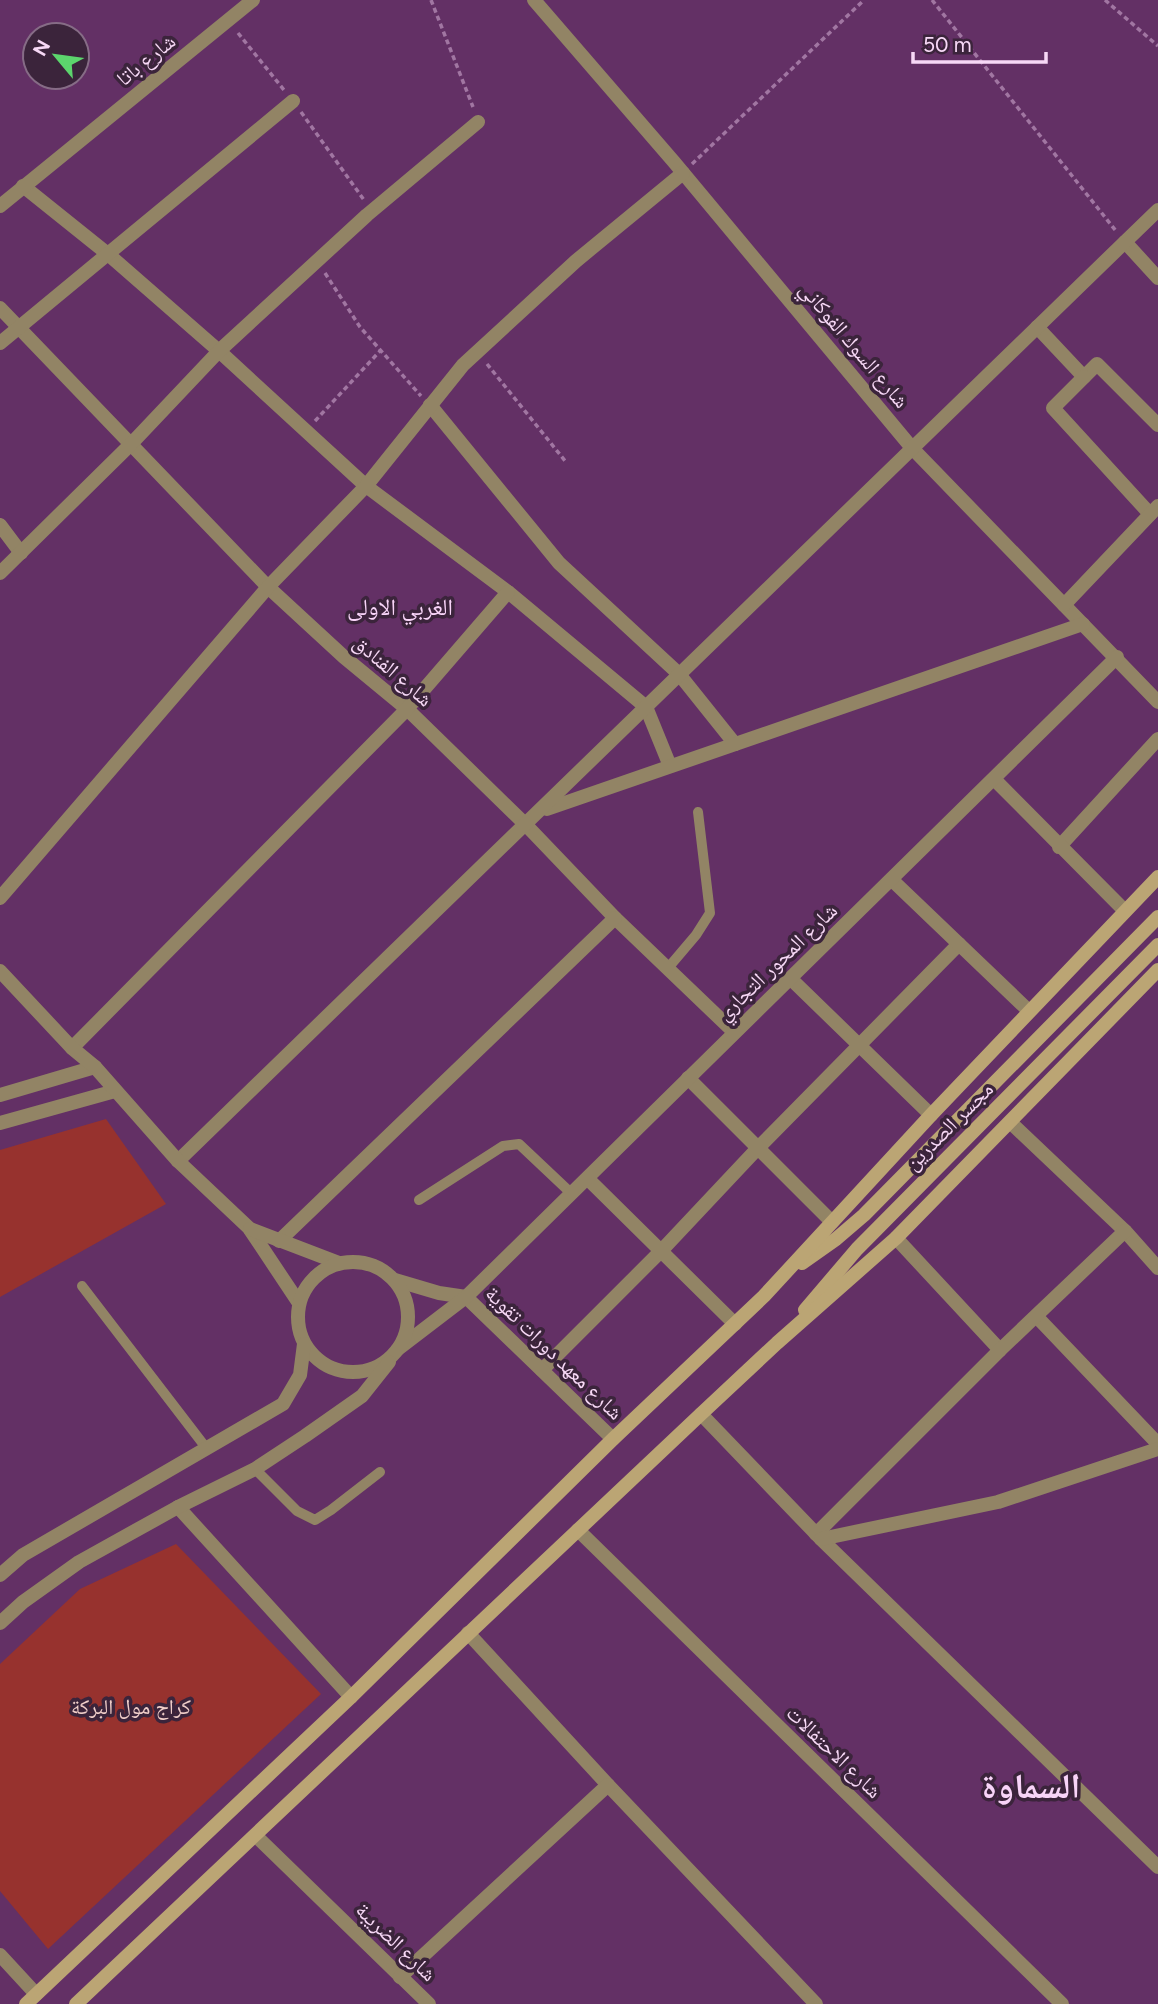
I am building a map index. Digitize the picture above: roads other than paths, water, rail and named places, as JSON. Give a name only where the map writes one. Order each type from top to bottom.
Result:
[{"type":"main road","points":[[31,1999],[351,1697],[613,1439],[764,1296],[931,1115],[1158,877]]},
{"type":"main road","name":"مجسر الصدرين","points":[[764,1296],[805,1260],[836,1239],[864,1215],[1158,916]]},
{"type":"main road","name":"مجسر الصدرين","points":[[777,1343],[839,1268],[1158,945]]},
{"type":"main road","points":[[76,2004],[777,1343],[897,1238],[1158,970]]},
{"type":"street","name":"شارع باتا","points":[[0,206],[253,0]]},
{"type":"street","name":"شارع السوك الفوكاني","points":[[534,0],[683,173],[912,448],[1158,702]]},
{"type":"street","points":[[0,343],[293,101]]},
{"type":"street","points":[[0,573],[131,444],[219,351],[367,215],[478,122]]},
{"type":"street","points":[[0,898],[268,587],[366,486],[463,365],[576,261],[683,173]]},
{"type":"street","points":[[23,186],[219,351],[366,486],[508,592],[646,707],[670,766]]},
{"type":"street","points":[[178,1161],[1158,209]]},
{"type":"street","points":[[1125,242],[1158,278]]},
{"type":"street","name":"شارع الفنادق","points":[[0,308],[268,587],[344,657],[407,709],[526,825],[615,918],[734,1032]]},
{"type":"street","points":[[1037,327],[1084,377]]},
{"type":"street","points":[[1064,605],[1154,510],[1053,408],[1097,364],[1158,425]]},
{"type":"street","points":[[430,405],[559,564],[679,674],[734,744]]},
{"type":"street","points":[[0,525],[21,553]]},
{"type":"street","points":[[72,1048],[407,709],[508,592]]},
{"type":"street","points":[[542,810],[1083,624]]},
{"type":"street","name":"شارع المحور التجاري","points":[[398,1349],[466,1297],[1117,657]]},
{"type":"street","points":[[1059,847],[1158,739]]},
{"type":"street","points":[[994,779],[1125,911]]},
{"type":"street","points":[[892,880],[1029,1011]]},
{"type":"street","points":[[279,1241],[615,918]]},
{"type":"street","points":[[542,1370],[958,944]]},
{"type":"street","points":[[0,971],[72,1048],[95,1067],[178,1161],[249,1228],[299,1303]]},
{"type":"street","points":[[791,979],[931,1115]]},
{"type":"street","points":[[0,1095],[95,1067]]},
{"type":"street","points":[[688,1078],[832,1222]]},
{"type":"street","points":[[0,1123],[115,1091]]},
{"type":"street","points":[[1010,1122],[1125,1231],[1158,1268]]},
{"type":"street","points":[[588,1179],[735,1324]]},
{"type":"street","points":[[249,1228],[339,1263]]},
{"type":"street","points":[[818,1536],[1000,1350],[1125,1231]]},
{"type":"street","points":[[897,1238],[1000,1350]]},
{"type":"street","points":[[388,1362],[367,1371],[349,1373],[331,1368],[315,1359],[304,1344],[297,1324],[299,1303],[307,1285],[321,1271],[339,1263],[359,1262],[379,1268],[395,1280],[439,1293],[466,1297]]},
{"type":"street","points":[[0,1623],[23,1602],[79,1562],[178,1507],[256,1469],[362,1396],[398,1349],[407,1329],[408,1312],[404,1295],[395,1280]]},
{"type":"street","name":"شارع معهد دورات تقوية","points":[[466,1297],[613,1439]]},
{"type":"street","points":[[818,1536],[998,1502],[1158,1447],[1037,1317]]},
{"type":"street","points":[[0,1575],[23,1555],[283,1404],[300,1375],[304,1344]]},
{"type":"street","points":[[701,1414],[818,1536],[1158,1867]]},
{"type":"street","points":[[178,1507],[351,1697]]},
{"type":"street","name":"شارع الاحتفالات","points":[[578,1530],[1062,2004]]},
{"type":"street","points":[[468,1633],[816,2004]]},
{"type":"street","points":[[400,1977],[608,1785]]},
{"type":"street","name":"شارع الضريبة","points":[[256,1836],[429,2004]]},
{"type":"street","points":[[0,1955],[31,1999]]},
{"type":"lane","points":[[668,968],[696,935],[710,913],[698,812]]},
{"type":"lane","points":[[419,1200],[503,1146],[519,1144],[572,1194]]},
{"type":"lane","points":[[82,1286],[207,1449]]},
{"type":"lane","points":[[256,1469],[297,1511],[315,1520],[380,1472]]},
{"type":"district","name":"الغربي الاولى","points":[[400,607]]},
{"type":"district","name":"السماوة","points":[[1031,1786]]},
{"type":"park label","name":"كراج مول البركة","points":[[131,1707]]}]
